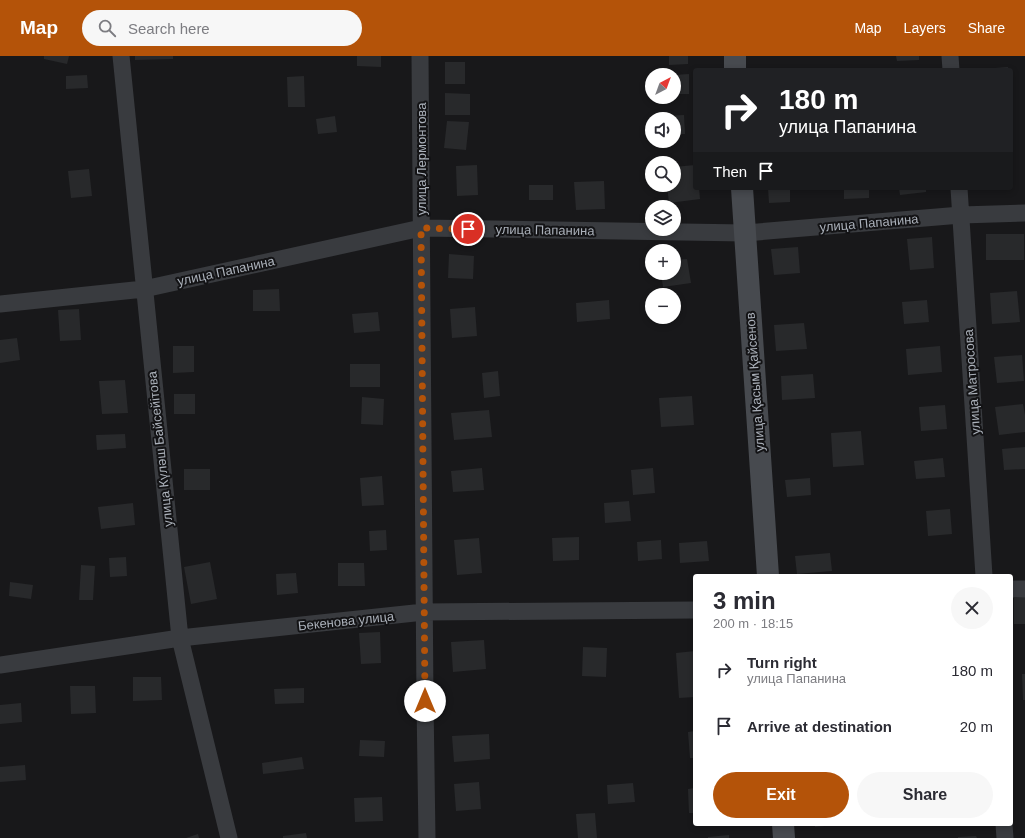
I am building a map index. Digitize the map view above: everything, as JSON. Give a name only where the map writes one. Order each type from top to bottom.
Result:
[{"type":"street","name":"улица Күләш Байсейітова","points":[[121,56],[180,638],[229,838]]},
{"type":"street","name":"улица Лермонтова","points":[[420,56],[427,838]]},
{"type":"street","points":[[735,56],[735,68]]},
{"type":"street","points":[[950,56],[951,68]]},
{"type":"street","name":"улица Қасым Қайсенов","points":[[742,190],[768,574]]},
{"type":"street","name":"улица Матросова","points":[[959,190],[984,574]]},
{"type":"street","name":"улица Папанина","points":[[0,304],[144,289],[421,228],[745,233],[961,215],[1025,213]]},
{"type":"street","points":[[1013,589],[1025,588]]},
{"type":"street","name":"Бекенова улица","points":[[0,665],[180,638],[424,612],[693,610]]},
{"type":"street","points":[[783,826],[784,838]]},
{"type":"street","points":[[1004,826],[1005,838]]},
{"type":"building","points":[[44,56],[69,56],[67,64],[44,59]]},
{"type":"building","points":[[135,56],[173,56],[173,59],[135,60]]},
{"type":"building","points":[[357,56],[381,56],[381,67],[357,66]]},
{"type":"building","points":[[669,56],[688,56],[688,64],[669,65]]},
{"type":"building","points":[[896,56],[919,56],[919,60],[897,61]]},
{"type":"building","points":[[445,62],[465,62],[465,84],[445,84]]},
{"type":"building","points":[[689,74],[689,94],[681,94],[681,75]]},
{"type":"building","points":[[87,75],[88,88],[66,89],[66,76]]},
{"type":"building","points":[[304,76],[305,107],[288,107],[287,77]]},
{"type":"building","points":[[445,93],[470,94],[470,115],[445,115]]},
{"type":"building","points":[[681,115],[684,115],[685,134],[681,134]]},
{"type":"building","points":[[335,116],[337,132],[318,134],[316,119]]},
{"type":"building","points":[[447,121],[469,122],[466,150],[444,148]]},
{"type":"building","points":[[477,165],[478,195],[457,196],[456,166]]},
{"type":"building","points":[[693,165],[693,190],[699,190],[700,199],[681,201],[681,200],[669,200],[668,192],[681,192],[681,166]]},
{"type":"building","points":[[89,169],[92,196],[71,198],[68,171]]},
{"type":"building","points":[[604,181],[605,209],[576,210],[574,182]]},
{"type":"building","points":[[529,185],[553,185],[553,200],[529,200]]},
{"type":"building","points":[[768,190],[790,190],[790,202],[769,203]]},
{"type":"building","points":[[844,190],[869,190],[869,198],[844,199]]},
{"type":"building","points":[[899,190],[926,190],[926,192],[900,195]]},
{"type":"building","points":[[986,234],[1024,234],[1024,260],[986,260]]},
{"type":"building","points":[[932,237],[934,268],[910,270],[907,239]]},
{"type":"building","points":[[798,247],[800,273],[774,275],[771,249]]},
{"type":"building","points":[[449,254],[474,256],[473,279],[448,278]]},
{"type":"building","points":[[681,259],[687,259],[691,283],[663,287],[662,280],[681,280]]},
{"type":"building","points":[[279,289],[280,311],[253,311],[253,290]]},
{"type":"building","points":[[1017,291],[1020,322],[992,324],[990,293]]},
{"type":"building","points":[[609,300],[610,319],[577,322],[576,303]]},
{"type":"building","points":[[927,300],[929,322],[904,324],[902,302]]},
{"type":"building","points":[[475,307],[477,336],[452,338],[450,309]]},
{"type":"building","points":[[79,309],[81,340],[60,341],[58,310]]},
{"type":"building","points":[[378,312],[380,331],[354,333],[352,314]]},
{"type":"building","points":[[804,323],[807,349],[776,351],[774,325]]},
{"type":"building","points":[[17,338],[20,360],[0,363],[0,340]]},
{"type":"building","points":[[173,346],[194,346],[194,372],[173,373]]},
{"type":"building","points":[[940,346],[942,372],[908,375],[906,349]]},
{"type":"building","points":[[1022,355],[1024,381],[997,383],[994,357]]},
{"type":"building","points":[[350,364],[380,364],[380,387],[350,387]]},
{"type":"building","points":[[498,371],[500,396],[484,398],[482,373]]},
{"type":"building","points":[[813,374],[815,398],[782,400],[781,376]]},
{"type":"building","points":[[125,380],[128,413],[102,414],[99,381]]},
{"type":"building","points":[[174,394],[195,394],[195,414],[174,414]]},
{"type":"building","points":[[692,396],[694,425],[661,427],[659,398]]},
{"type":"building","points":[[362,397],[384,399],[383,425],[361,424]]},
{"type":"building","points":[[1023,404],[1025,415],[1025,432],[999,435],[995,407]]},
{"type":"building","points":[[945,405],[947,429],[921,431],[919,407]]},
{"type":"building","points":[[489,410],[492,437],[454,440],[451,413]]},
{"type":"building","points":[[861,431],[864,465],[833,467],[831,433]]},
{"type":"building","points":[[125,434],[126,448],[97,450],[96,435]]},
{"type":"building","points":[[1025,447],[1025,469],[1004,470],[1002,449]]},
{"type":"building","points":[[943,458],[945,477],[916,479],[914,461]]},
{"type":"building","points":[[482,468],[484,490],[453,492],[451,471]]},
{"type":"building","points":[[653,468],[655,493],[633,495],[631,470]]},
{"type":"building","points":[[184,469],[210,469],[210,490],[184,490]]},
{"type":"building","points":[[382,476],[384,505],[362,506],[360,478]]},
{"type":"building","points":[[810,478],[811,495],[787,497],[785,480]]},
{"type":"building","points":[[629,501],[631,521],[605,523],[604,503]]},
{"type":"building","points":[[133,503],[135,525],[101,529],[98,507]]},
{"type":"building","points":[[950,509],[952,534],[928,536],[926,511]]},
{"type":"building","points":[[386,530],[387,550],[370,551],[369,531]]},
{"type":"building","points":[[579,537],[579,560],[553,561],[552,538]]},
{"type":"building","points":[[479,538],[482,573],[457,575],[454,540]]},
{"type":"building","points":[[661,540],[662,559],[638,561],[637,542]]},
{"type":"building","points":[[707,541],[709,561],[680,563],[679,543]]},
{"type":"building","points":[[830,553],[832,571],[797,574],[795,556]]},
{"type":"building","points":[[126,557],[127,576],[110,577],[109,558]]},
{"type":"building","points":[[210,562],[217,599],[191,604],[184,567]]},
{"type":"building","points":[[338,563],[364,563],[365,586],[338,586]]},
{"type":"building","points":[[81,565],[95,566],[93,600],[79,600]]},
{"type":"building","points":[[296,573],[298,593],[277,595],[276,574]]},
{"type":"building","points":[[10,582],[33,585],[31,599],[9,596]]},
{"type":"building","points":[[1025,597],[1025,624],[1014,624],[1014,598]]},
{"type":"building","points":[[380,632],[381,663],[361,664],[359,633]]},
{"type":"building","points":[[484,640],[486,669],[453,672],[451,642]]},
{"type":"building","points":[[583,647],[607,648],[606,677],[582,676]]},
{"type":"building","points":[[693,651],[693,697],[679,698],[676,653]]},
{"type":"building","points":[[1022,674],[1025,674],[1025,700],[1023,700]]},
{"type":"building","points":[[133,677],[161,677],[162,700],[133,701]]},
{"type":"building","points":[[70,686],[95,686],[96,713],[71,714]]},
{"type":"building","points":[[304,688],[304,703],[275,704],[274,689]]},
{"type":"building","points":[[21,703],[22,722],[0,724],[0,705]]},
{"type":"building","points":[[693,731],[693,758],[690,758],[688,732]]},
{"type":"building","points":[[489,734],[490,759],[454,762],[452,736]]},
{"type":"building","points":[[360,740],[385,741],[384,757],[359,756]]},
{"type":"building","points":[[302,757],[304,769],[263,774],[262,763]]},
{"type":"building","points":[[25,765],[26,780],[0,782],[0,767]]},
{"type":"building","points":[[479,782],[481,809],[456,811],[454,784]]},
{"type":"building","points":[[633,783],[635,802],[608,804],[607,785]]},
{"type":"building","points":[[693,788],[693,813],[689,813],[688,789]]},
{"type":"building","points":[[382,797],[383,821],[355,822],[354,798]]},
{"type":"building","points":[[595,813],[597,838],[578,838],[576,814]]},
{"type":"building","points":[[306,833],[307,838],[283,838],[283,836]]},
{"type":"building","points":[[198,834],[199,838],[186,838]]},
{"type":"building","points":[[729,835],[729,838],[708,838],[708,837]]},
{"type":"building","points":[[976,836],[977,838],[958,838],[958,837]]},
{"type":"route","points":[[425,701],[421,228],[468,229]]}]
